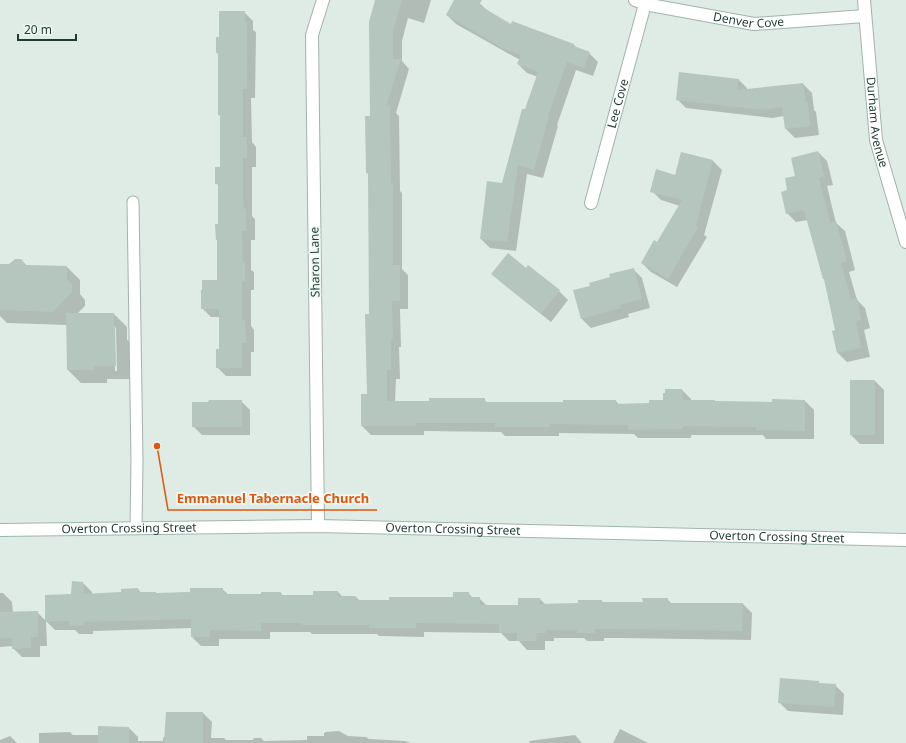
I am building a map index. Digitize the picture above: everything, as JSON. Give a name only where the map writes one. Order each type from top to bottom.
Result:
[{"type":"street","name":"Sharon Lane","points":[[318,526],[312,35],[323,0]]},
{"type":"street","name":"Durham Avenue","points":[[864,0],[876,140],[906,242]]},
{"type":"street","name":"Denver Cove","points":[[640,2],[754,24],[865,16]]},
{"type":"street","name":"Lee Cove","points":[[591,203],[640,2]]},
{"type":"street","name":"Overton Crossing Street","points":[[0,530],[318,526],[906,540]]},
{"type":"lane","points":[[133,202],[137,460],[136,528]]},
{"type":"building","points":[[375,0],[402,0],[393,31],[393,59],[401,59],[387,104],[390,106],[391,183],[393,183],[393,265],[400,265],[400,301],[392,301],[393,338],[391,339],[391,370],[387,370],[387,401],[429,401],[429,398],[485,398],[485,402],[616,400],[616,404],[649,403],[649,400],[663,400],[663,393],[665,393],[665,389],[682,389],[683,400],[772,402],[772,399],[805,400],[805,431],[756,430],[756,427],[683,426],[683,429],[628,430],[628,425],[550,424],[550,427],[495,427],[495,423],[416,423],[416,426],[361,426],[361,394],[367,394],[365,314],[369,314],[368,173],[366,173],[365,116],[370,116],[369,22]]},
{"type":"building","points":[[454,0],[482,0],[479,5],[511,24],[512,21],[574,44],[574,46],[590,52],[584,68],[567,62],[548,116],[534,170],[518,165],[507,242],[480,239],[487,181],[502,183],[522,109],[525,109],[538,72],[517,64],[521,55],[504,49],[446,15]]},
{"type":"building","points":[[219,11],[245,11],[245,22],[247,22],[247,89],[243,89],[243,137],[247,137],[247,158],[243,158],[243,197],[244,209],[246,209],[246,231],[242,231],[245,281],[242,281],[242,320],[245,320],[246,343],[242,343],[242,368],[216,368],[216,349],[219,349],[219,309],[201,309],[202,280],[217,280],[217,240],[215,224],[218,224],[218,184],[215,184],[215,167],[220,167],[218,53],[216,53],[216,37],[219,37]]},
{"type":"building","points":[[679,72],[739,79],[737,90],[803,83],[806,102],[808,102],[810,126],[785,129],[782,107],[762,110],[676,100]]},
{"type":"building","points":[[818,151],[824,176],[819,178],[830,223],[836,221],[847,261],[841,263],[851,299],[857,298],[861,320],[856,321],[861,348],[837,353],[832,331],[835,330],[824,279],[804,210],[786,214],[781,192],[787,190],[785,178],[795,176],[791,158]]},
{"type":"building","points":[[681,152],[713,160],[696,226],[698,227],[668,279],[641,263],[654,240],[657,242],[682,200],[650,192],[656,169],[675,175]]},
{"type":"building","points":[[508,253],[526,268],[528,265],[560,290],[541,314],[491,274]]},
{"type":"building","points":[[15,259],[21,259],[26,265],[67,266],[67,279],[72,285],[72,292],[53,312],[0,310],[0,264],[9,264]]},
{"type":"building","points":[[634,268],[642,299],[620,305],[621,308],[581,319],[573,290],[590,286],[589,283],[610,277],[609,274]]},
{"type":"building","points":[[66,313],[114,313],[116,366],[94,366],[94,370],[67,370]]},
{"type":"building","points":[[850,380],[875,380],[875,435],[850,435]]},
{"type":"building","points":[[209,400],[242,400],[242,427],[192,427],[192,402],[208,402]]},
{"type":"building","points":[[72,581],[83,582],[84,594],[121,592],[121,589],[138,588],[138,592],[156,593],[190,592],[190,588],[223,588],[223,592],[225,592],[225,594],[261,594],[261,592],[281,592],[281,595],[313,595],[313,591],[338,591],[338,596],[356,596],[356,600],[389,600],[389,597],[453,597],[453,592],[469,592],[469,597],[480,597],[480,605],[518,605],[518,598],[540,598],[540,604],[578,603],[578,600],[602,600],[602,602],[643,602],[642,598],[668,598],[668,603],[743,603],[742,631],[595,629],[595,633],[577,633],[577,630],[546,630],[546,633],[536,633],[537,641],[517,641],[517,633],[499,633],[499,624],[416,623],[416,628],[369,628],[369,625],[302,625],[302,623],[261,623],[261,631],[210,630],[210,637],[191,637],[191,619],[84,622],[84,625],[69,626],[69,621],[45,622],[45,595],[71,594]]},
{"type":"building","points":[[38,611],[38,637],[31,637],[31,648],[12,649],[12,638],[0,638],[0,612]]},
{"type":"building","points":[[780,678],[836,684],[834,707],[778,703]]},
{"type":"building","points":[[166,712],[203,712],[203,743],[164,743]]},
{"type":"building","points":[[98,726],[129,727],[129,743],[98,743]]},
{"type":"place","name":"Emmanuel Tabernacle Church","points":[[157,446]]}]
